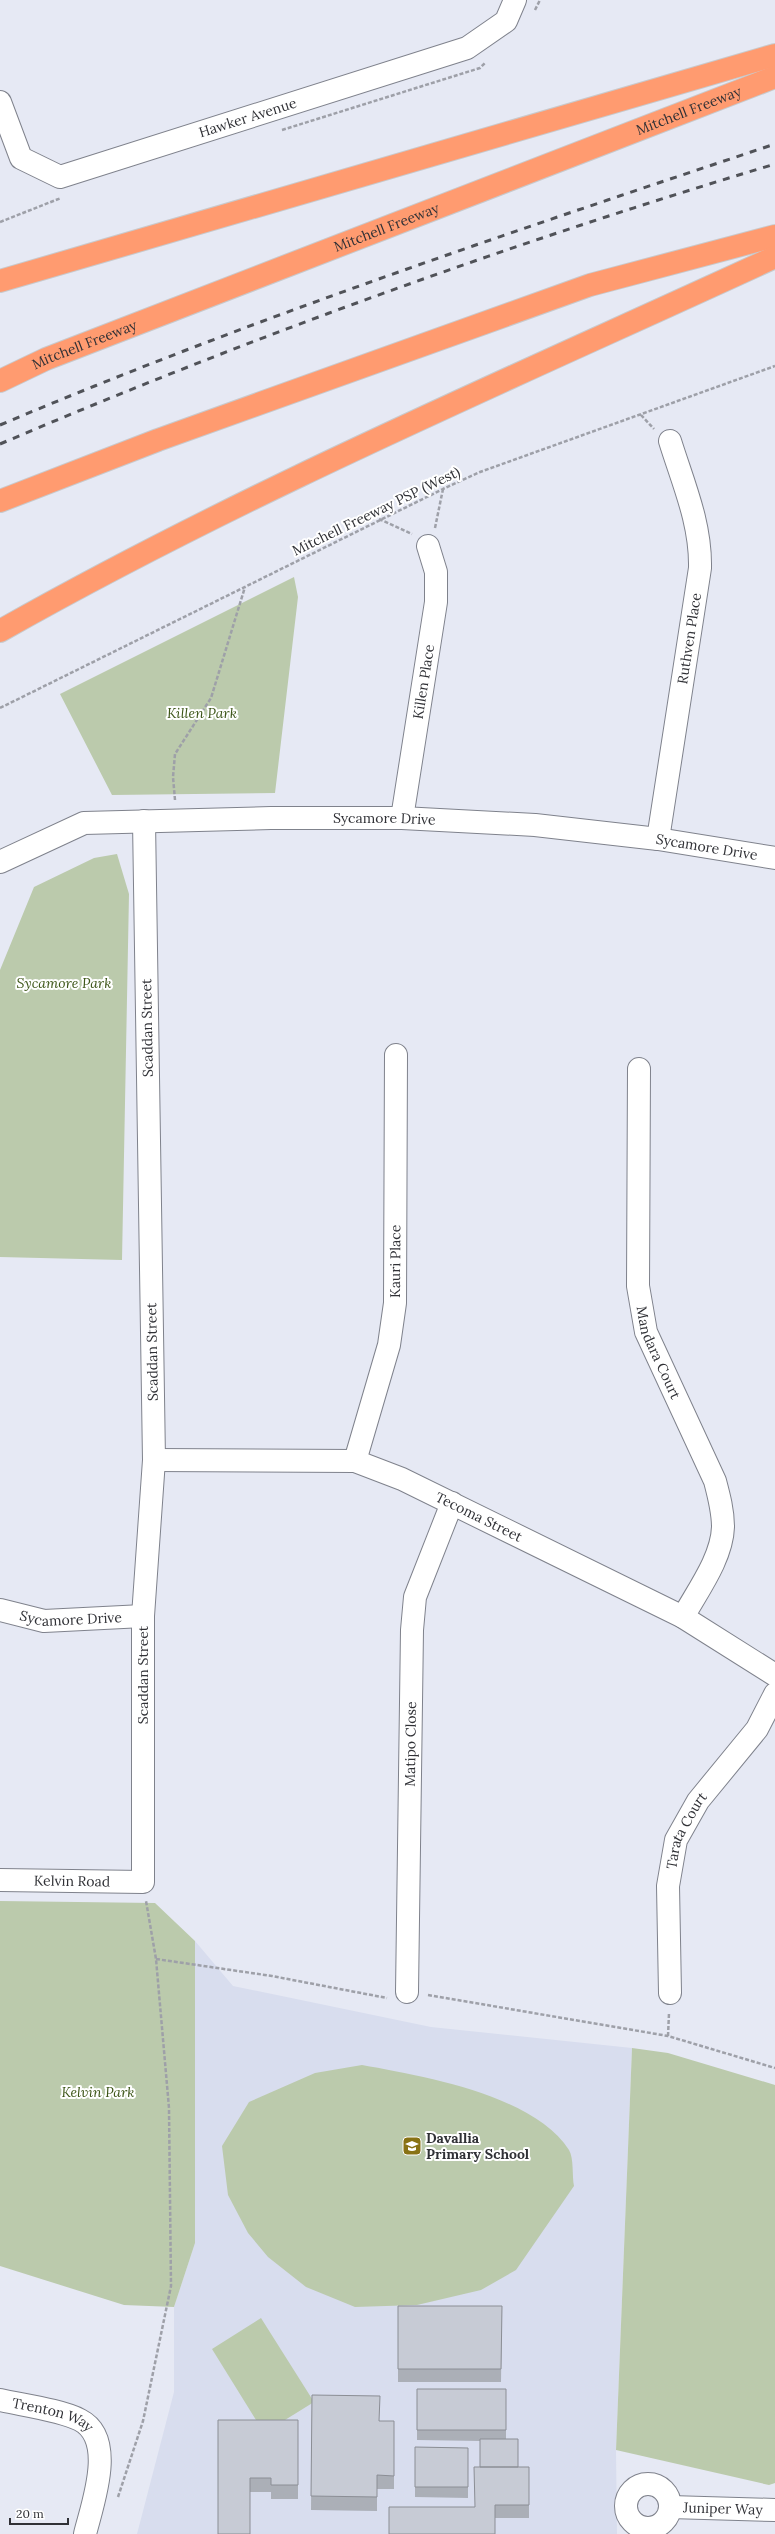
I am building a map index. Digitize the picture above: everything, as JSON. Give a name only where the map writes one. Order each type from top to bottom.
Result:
[{"type":"highway","points":[[0,281],[775,55]]},
{"type":"highway","name":"Mitchell Freeway","points":[[0,381],[46,359],[775,77]]},
{"type":"highway","points":[[0,501],[158,440],[590,285],[775,236]]},
{"type":"highway","points":[[0,631],[93,579],[333,460],[775,257]]},
{"type":"street","name":"Hawker Avenue","points":[[0,102],[21,158],[60,177],[467,48],[506,21],[515,0]]},
{"type":"street","name":"Ruthven Place","points":[[658,839],[700,568],[700,546],[696,522],[670,441]]},
{"type":"street","name":"Killen Place","points":[[402,818],[436,602],[436,572],[428,546]]},
{"type":"street","name":"Sycamore Drive","points":[[0,862],[84,823],[402,818],[535,825],[658,839],[775,858]]},
{"type":"street","name":"Scaddan Street","points":[[143,1882],[143,1616],[154,1460],[144,821]]},
{"type":"street","name":"Kauri Place","points":[[355,1461],[389,1345],[395,1303],[396,1055]]},
{"type":"street","name":"Mandara Court","points":[[639,1069],[638,1286],[640,1307],[646,1332],[715,1481],[721,1506],[723,1527],[720,1548],[684,1617]]},
{"type":"street","name":"Tecoma Street","points":[[154,1460],[355,1461],[402,1479],[684,1617],[775,1675]]},
{"type":"street","name":"Matipo Close","points":[[401,1996],[412,1630],[415,1597],[452,1504]]},
{"type":"street","name":"Sycamore Drive","points":[[0,1610],[44,1621],[143,1616]]},
{"type":"street","name":"Tarata Court","points":[[670,1993],[668,1886],[676,1840],[698,1801],[757,1729],[775,1694]]},
{"type":"street","name":"Kelvin Road","points":[[0,1880],[143,1882]]},
{"type":"street","name":"Trenton Way","points":[[0,2400],[81,2420],[93,2432],[98,2445],[100,2474],[85,2534]]},
{"type":"street","name":"Juniper Way","points":[[646,2483],[654,2484],[667,2493],[670,2507],[665,2521],[646,2531],[639,2527],[628,2516],[625,2505],[631,2491],[646,2483]]},
{"type":"street","name":"Juniper Way","points":[[670,2507],[775,2510]]},
{"type":"path","name":"Mitchell Freeway PSP (West)","points":[[0,708],[245,587],[378,519],[480,472],[775,366]]},
{"type":"path","points":[[378,519],[406,530],[428,546],[438,520],[443,489]]},
{"type":"path","points":[[176,821],[173,777],[175,754],[211,698],[245,587]]},
{"type":"path","points":[[116,2504],[143,2421],[171,2286],[169,2108],[156,1959],[143,1882]]},
{"type":"path","points":[[156,1959],[668,2036],[775,2068]]},
{"type":"shaded area","name":"Davallia Primary School","points":[[195,1941],[233,1986],[431,2027],[632,2048],[616,2450],[617,2534],[137,2534],[174,2392],[174,2307],[195,2243]]},
{"type":"green space","name":"Killen Park","points":[[294,577],[298,597],[275,793],[112,795],[60,694]]},
{"type":"green space","name":"Sycamore Park","points":[[117,854],[129,894],[122,1260],[0,1257],[0,970],[34,887],[94,858]]},
{"type":"green space","name":"Kelvin Park","points":[[0,1901],[155,1903],[195,1941],[195,2243],[174,2307],[124,2305],[0,2266]]},
{"type":"green space","points":[[632,2048],[668,2053],[775,2085],[775,2483],[769,2485],[616,2450]]},
{"type":"green space","points":[[362,2065],[445,2082],[504,2102],[530,2115],[553,2131],[569,2150],[572,2158],[574,2186],[516,2270],[481,2290],[417,2305],[355,2307],[306,2287],[268,2257],[248,2233],[228,2195],[222,2146],[249,2102],[315,2073]]},
{"type":"green space","points":[[261,2318],[314,2402],[264,2433],[212,2349]]},
{"type":"building","points":[[398,2306],[502,2306],[501,2369],[398,2369]]},
{"type":"building","points":[[417,2389],[506,2389],[506,2430],[417,2430]]},
{"type":"building","points":[[312,2395],[380,2396],[379,2421],[394,2421],[394,2476],[377,2475],[377,2497],[311,2496]]},
{"type":"building","points":[[218,2420],[298,2420],[298,2485],[271,2485],[271,2478],[250,2478],[250,2534],[218,2534]]},
{"type":"building","points":[[480,2439],[518,2439],[518,2467],[480,2467]]},
{"type":"building","points":[[415,2447],[468,2448],[468,2487],[415,2487]]},
{"type":"building","points":[[474,2467],[529,2467],[529,2505],[495,2505],[495,2534],[389,2534],[389,2507],[475,2507]]},
{"type":"railway","points":[[0,425],[191,348],[384,277],[775,144]]},
{"type":"railway","points":[[0,444],[191,366],[384,293],[579,226],[775,164]]},
{"type":"place","name":"Davallia Primary School","points":[[412,2146]]}]
